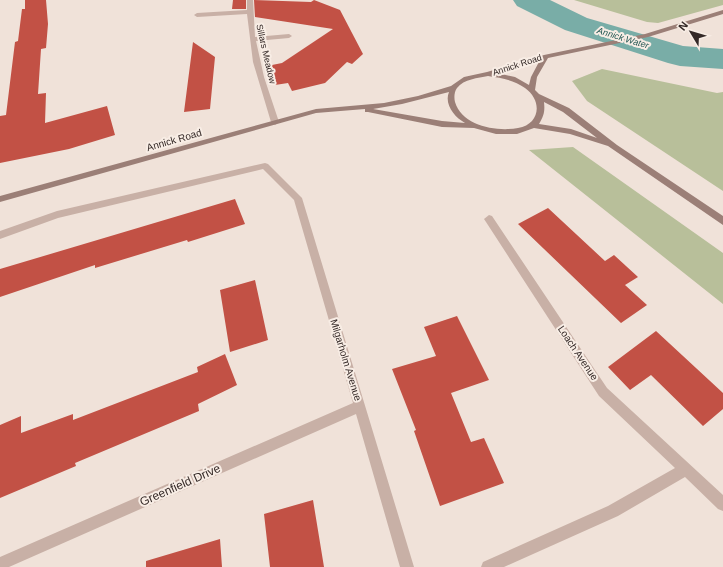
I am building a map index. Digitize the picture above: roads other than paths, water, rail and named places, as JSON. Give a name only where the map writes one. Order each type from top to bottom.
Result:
[{"type":"main road","name":"Annick Road","points":[[488,74],[546,56],[646,36],[723,12]]},
{"type":"main road","name":"Annick Road","points":[[532,89],[534,77],[546,56]]},
{"type":"main road","points":[[538,96],[542,109],[540,117],[533,125],[521,130],[506,132],[490,131],[474,126],[463,120],[454,112],[450,100],[453,88],[459,82],[470,77],[488,74],[506,76],[521,82],[532,89],[538,96],[566,110],[614,147],[723,221]]},
{"type":"main road","name":"Annick Road","points":[[0,198],[316,111],[335,107],[384,105],[412,100],[453,88]]},
{"type":"main road","name":"Annick Road","points":[[354,107],[442,124],[474,126]]},
{"type":"main road","points":[[533,125],[571,132],[614,147]]},
{"type":"street","name":"Sillars Meadow","points":[[250,0],[249,22],[258,70],[275,122]]},
{"type":"street","name":"Sillars Meadow","points":[[197,15],[250,12]]},
{"type":"street","points":[[253,39],[289,36]]},
{"type":"street","name":"Milgarholm Avenue","points":[[0,235],[57,215],[265,166],[298,198],[407,567]]},
{"type":"street","name":"Loach Avenue","points":[[489,219],[603,392],[723,504]]},
{"type":"street","name":"Greenfield Drive","points":[[0,564],[360,406]]},
{"type":"street","points":[[488,567],[612,512],[686,469]]},
{"type":"waterway","name":"Annick Water","points":[[527,0],[576,24],[680,56],[723,59]]}]
